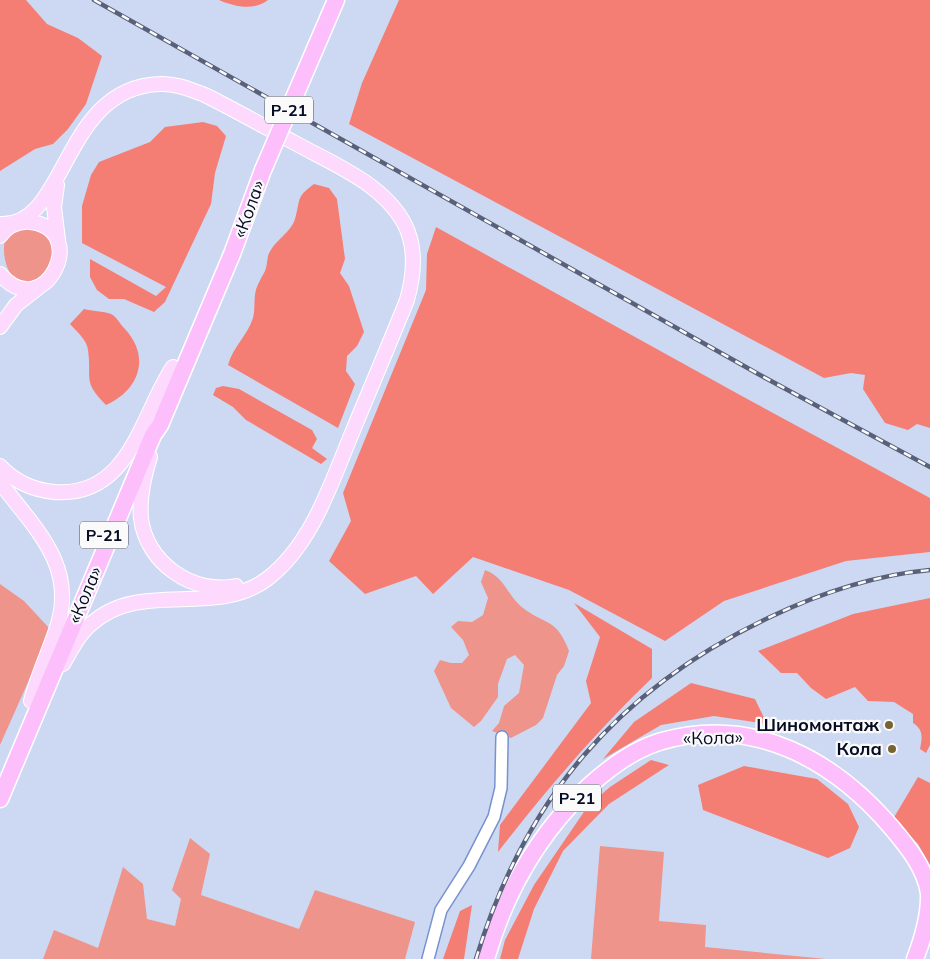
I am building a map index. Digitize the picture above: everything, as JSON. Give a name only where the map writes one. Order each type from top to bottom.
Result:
[{"type":"highway","name":"Р-21","points":[[263,170],[336,0]]},
{"type":"highway","name":"«Кола»","points":[[0,799],[57,646],[169,381],[173,367],[223,250],[263,170]]},
{"type":"highway","name":"«Кола»","points":[[0,774],[46,685],[153,435],[160,425],[232,254],[263,170]]},
{"type":"highway","name":"«Кола»","points":[[486,959],[500,918],[521,870],[560,816],[599,777],[639,750],[661,741],[690,735],[726,734],[757,738],[785,748],[826,767],[842,778],[878,812],[913,854],[926,881],[930,902],[929,916],[915,958]]},
{"type":"highway","name":"Р-21","points":[[913,854],[930,874]]},
{"type":"highway","name":"«Кола»","points":[[915,958],[930,942]]},
{"type":"main road","points":[[0,236],[7,224],[42,203],[60,174],[84,128],[98,111],[124,92],[141,86],[161,84],[183,87],[205,95],[356,177],[385,198],[404,224],[412,249],[413,262],[407,300],[314,519],[292,556],[277,571],[256,587],[236,594],[211,598],[133,603],[103,614],[81,635],[36,702]]},
{"type":"main road","points":[[0,327],[16,305],[52,276],[59,264],[54,207],[60,174]]},
{"type":"main road","points":[[7,224],[27,222],[40,225],[51,232],[58,244]]},
{"type":"main road","points":[[0,274],[9,283],[22,288],[42,285]]},
{"type":"main road","points":[[0,466],[18,481],[33,488],[48,491],[78,491],[103,480],[121,464],[136,441],[164,380],[173,367]]},
{"type":"main road","points":[[160,425],[158,438],[145,474],[140,506],[144,532],[156,556],[176,574],[188,581],[209,586],[231,587],[245,584],[277,571]]},
{"type":"main road","points":[[0,482],[44,537],[52,551],[60,580],[61,608],[36,702]]},
{"type":"street","points":[[428,959],[441,910],[469,866],[494,817],[501,788],[502,737]]},
{"type":"shaded area","points":[[0,0],[26,0],[47,24],[78,38],[102,56],[86,104],[68,129],[53,144],[35,149],[0,171]]},
{"type":"shaded area","points":[[219,0],[268,0],[257,6],[244,7]]},
{"type":"shaded area","points":[[399,0],[930,0],[930,428],[917,424],[908,430],[885,423],[863,389],[865,375],[851,373],[824,378],[349,124],[362,83]]},
{"type":"shaded area","points":[[203,122],[217,126],[226,136],[215,173],[211,204],[165,302],[154,312],[124,299],[109,299],[97,290],[90,277],[90,259],[156,296],[166,287],[82,243],[82,206],[91,175],[99,162],[150,142],[165,127]]},
{"type":"shaded area","points":[[314,184],[329,188],[337,199],[345,259],[340,273],[349,286],[364,332],[357,346],[347,356],[346,371],[355,384],[338,428],[228,365],[253,318],[256,292],[265,271],[270,251],[290,229],[295,219],[301,196]]},
{"type":"shaded area","points":[[24,226],[45,233],[54,247],[48,273],[30,282],[22,282],[11,274],[7,267],[4,251],[6,236]]},
{"type":"shaded area","points":[[436,227],[930,498],[930,552],[846,561],[724,601],[665,641],[569,590],[473,557],[433,594],[416,576],[365,594],[329,561],[351,521],[343,493],[426,290],[427,254]]},
{"type":"shaded area","points":[[84,309],[113,315],[132,339],[137,350],[139,361],[134,381],[118,399],[106,405],[98,397],[91,385],[86,343],[70,324]]},
{"type":"shaded area","points":[[223,386],[239,389],[312,430],[317,439],[312,448],[327,459],[321,464],[246,420],[233,407],[213,395],[216,388]]},
{"type":"shaded area","points":[[485,570],[492,573],[502,582],[523,608],[555,627],[560,632],[569,651],[564,666],[557,675],[543,718],[536,725],[511,738],[492,731],[499,723],[504,706],[519,693],[524,665],[515,655],[507,659],[498,684],[498,697],[481,721],[474,727],[451,708],[434,671],[440,660],[462,663],[469,655],[463,640],[451,627],[458,621],[472,622],[483,615],[488,598],[481,582]]},
{"type":"shaded area","points":[[0,584],[24,601],[50,629],[0,745]]},
{"type":"shaded area","points":[[930,598],[930,745],[926,753],[920,749],[921,731],[913,723],[913,714],[894,702],[868,701],[855,687],[826,699],[811,688],[797,673],[781,673],[758,651],[853,614]]},
{"type":"shaded area","points":[[574,603],[652,649],[652,678],[572,762],[498,852],[500,825],[591,703],[586,681],[600,637]]},
{"type":"shaded area","points":[[691,683],[755,699],[767,724],[714,716],[661,725],[603,759],[634,722]]},
{"type":"shaded area","points":[[651,760],[669,765],[609,804],[563,851],[534,909],[518,959],[500,959],[505,940],[534,885],[588,806],[610,787]]},
{"type":"shaded area","points":[[744,766],[817,779],[848,804],[859,827],[850,848],[828,858],[703,810],[698,785]]},
{"type":"shaded area","points":[[918,777],[930,783],[930,865],[918,844],[893,819]]},
{"type":"shaded area","points":[[190,838],[210,854],[201,895],[299,929],[315,890],[415,922],[405,959],[43,959],[54,930],[98,948],[123,867],[143,884],[147,919],[175,926],[181,899],[172,890]]},
{"type":"shaded area","points":[[600,846],[664,852],[659,921],[706,925],[705,947],[826,959],[591,959]]},
{"type":"shaded area","points":[[472,905],[464,959],[443,959],[460,911]]},
{"type":"railway","points":[[94,0],[760,375],[930,467]]},
{"type":"railway","points":[[476,959],[496,902],[521,849],[550,800],[584,756],[622,715],[666,679],[714,647],[768,618],[807,601],[847,587],[889,576],[930,570]]},
{"type":"place","name":"Шиномонтаж","points":[[889,725]]},
{"type":"place","name":"Кола","points":[[892,749]]}]
